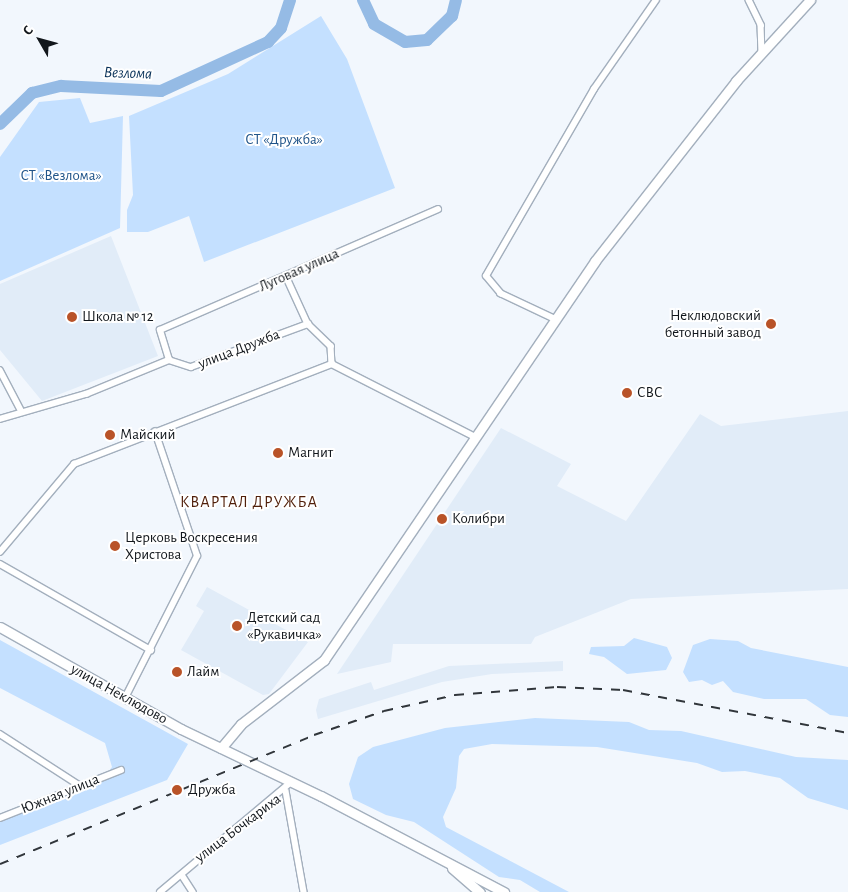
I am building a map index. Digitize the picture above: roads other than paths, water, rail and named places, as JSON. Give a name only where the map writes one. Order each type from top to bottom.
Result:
[{"type":"street","points":[[554,319],[501,294],[486,276],[594,89],[656,0]]},
{"type":"street","points":[[749,0],[761,25],[762,53]]},
{"type":"street","points":[[221,748],[241,724],[324,660],[554,319],[637,206],[762,53],[810,0]]},
{"type":"street","name":"Луговая улица","points":[[169,360],[160,330],[438,209]]},
{"type":"street","points":[[286,276],[308,324],[331,346],[332,364]]},
{"type":"street","name":"улица Дружба","points":[[169,360],[191,367],[308,324]]},
{"type":"street","points":[[0,418],[86,394],[169,360]]},
{"type":"street","points":[[0,552],[74,464],[332,364],[475,437]]},
{"type":"street","points":[[0,370],[22,412]]},
{"type":"street","points":[[126,698],[197,556],[155,432]]},
{"type":"street","points":[[0,564],[151,650]]},
{"type":"street","name":"улица Неклюдово","points":[[0,627],[126,698],[240,758],[292,782],[434,854]]},
{"type":"street","points":[[0,734],[79,785]]},
{"type":"street","name":"Южная улица","points":[[0,818],[79,785],[121,770]]},
{"type":"street","name":"улица Бочкариха","points":[[160,892],[182,875],[194,859],[286,791],[292,782]]},
{"type":"street","points":[[286,791],[302,891]]},
{"type":"street","points":[[434,854],[480,892]]},
{"type":"street","points":[[434,854],[504,892]]},
{"type":"street","points":[[182,875],[193,892]]},
{"type":"waterway","name":"Везлома","points":[[0,124],[32,93],[61,86],[161,91],[268,42],[281,28],[290,0]]},
{"type":"waterway","name":"Везлома","points":[[363,0],[374,24],[405,42],[427,40],[452,16],[456,0]]},
{"type":"railway","points":[[0,864],[314,735],[384,711],[455,695],[557,687],[623,690],[848,733]]},
{"type":"place","name":"Школа № 12","points":[[72,317]]},
{"type":"place","name":"Неклюдовский бетонный завод","points":[[771,324]]},
{"type":"place","name":"СВС","points":[[627,393]]},
{"type":"place","name":"Майский","points":[[110,435]]},
{"type":"place","name":"Магнит","points":[[278,453]]},
{"type":"place","name":"Колибри","points":[[442,519]]},
{"type":"place","name":"Церковь Воскресения Христова","points":[[115,546]]},
{"type":"place","name":"Детский сад «Рукавичка»","points":[[237,626]]},
{"type":"place","name":"Лайм","points":[[177,672]]},
{"type":"place","name":"Дружба","points":[[177,790]]},
{"type":"district","name":"КВАРТАЛ ДРУЖБА","points":[[249,502]]},
{"type":"park label","name":"СТ «Дружба»","points":[[284,140]]},
{"type":"park label","name":"СТ «Везлома»","points":[[61,176]]}]
